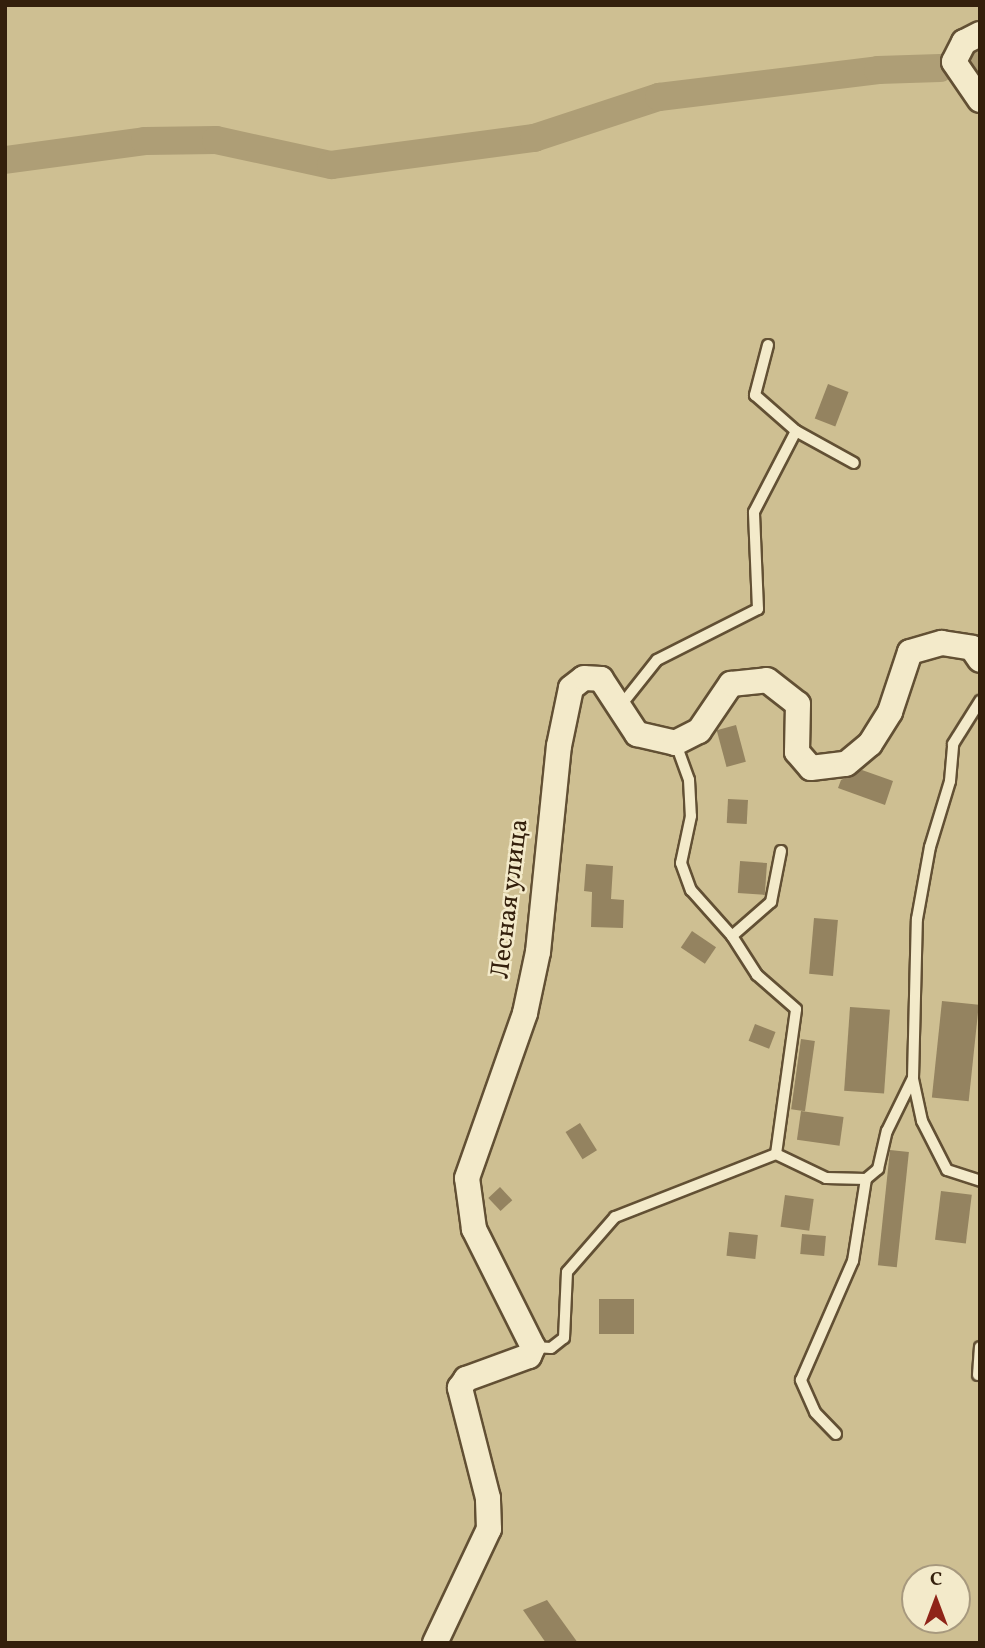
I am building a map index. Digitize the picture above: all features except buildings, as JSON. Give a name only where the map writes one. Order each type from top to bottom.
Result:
[{"type":"street","points":[[980,34],[964,42],[954,62],[980,100]]},
{"type":"street","points":[[675,743],[699,731],[731,684],[767,680],[798,704],[797,752],[811,768],[846,764],[870,744],[890,712],[910,652],[942,643],[972,648],[980,660]]},
{"type":"street","name":"Лесная улица","points":[[533,1347],[474,1229],[467,1178],[525,1013],[538,952],[559,746],[571,688],[584,678],[601,679],[622,704],[637,734],[675,743]]},
{"type":"street","points":[[435,1643],[489,1529],[488,1498],[459,1400],[460,1388],[466,1379],[529,1356],[533,1347]]},
{"type":"lane","points":[[768,345],[755,395],[796,432],[854,463]]},
{"type":"lane","points":[[622,704],[657,660],[758,609],[754,512],[796,432]]},
{"type":"lane","points":[[980,701],[953,744],[917,919],[913,1078],[922,1121],[947,1170],[980,1181]]},
{"type":"lane","points":[[675,743],[689,780],[691,816],[681,863],[691,890],[732,936],[757,975],[796,1009],[776,1154]]},
{"type":"lane","points":[[732,936],[771,902],[782,851]]},
{"type":"lane","points":[[836,1434],[815,1412],[801,1380],[853,1261],[866,1180],[878,1168],[887,1130],[913,1078]]},
{"type":"lane","points":[[533,1347],[551,1348],[564,1338],[567,1272],[615,1217],[776,1154],[826,1178],[866,1180]]},
{"type":"lane","points":[[978,1375],[980,1347]]},
{"type":"shaded area","points":[[5,5],[980,5],[980,1643],[5,1643]]},
{"type":"waterway","points":[[969,67],[980,66]]},
{"type":"waterway","points":[[5,160],[145,141],[216,140],[331,165],[534,138],[659,97],[878,70],[940,68]]}]
